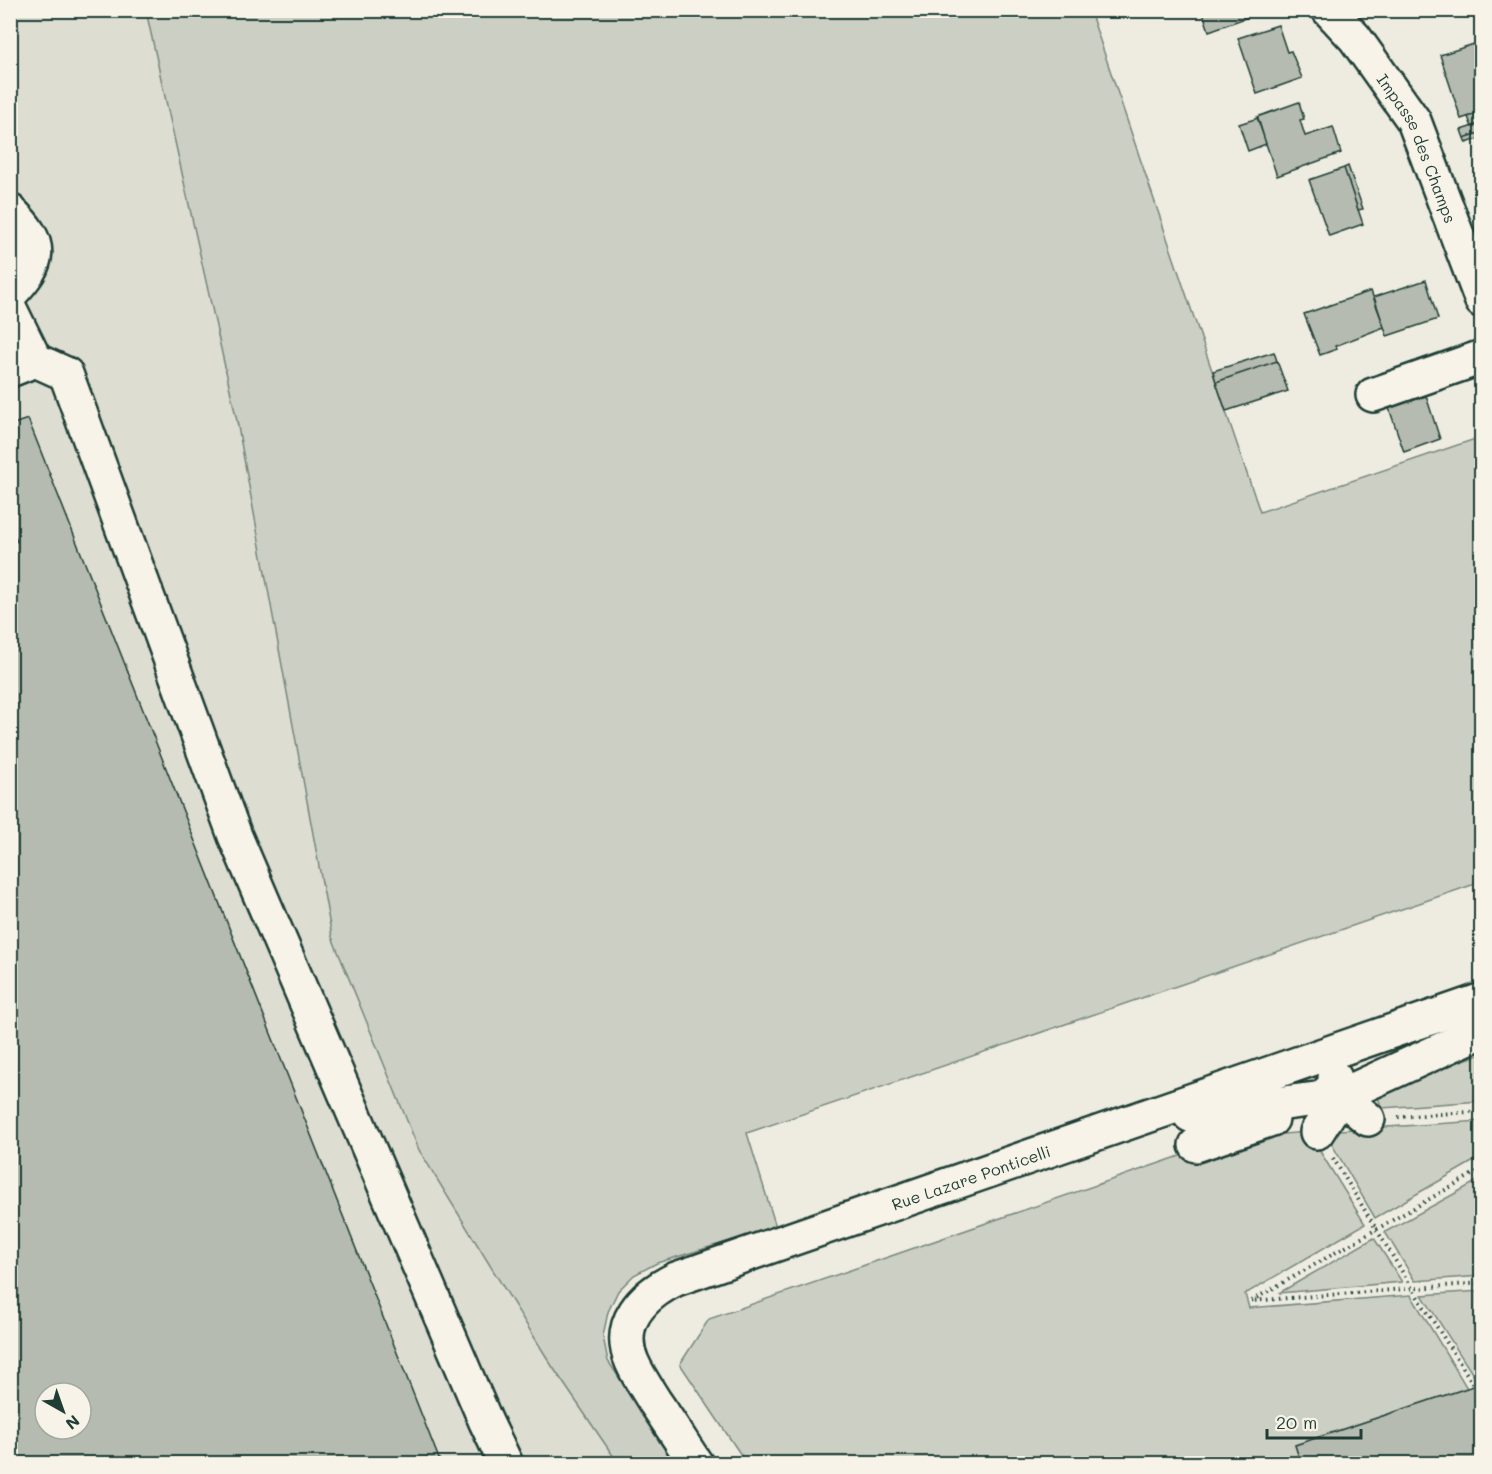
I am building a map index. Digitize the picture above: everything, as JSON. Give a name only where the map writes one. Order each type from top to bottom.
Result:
[{"type":"street","name":"Impasse des Champs","points":[[1329,10],[1355,38],[1414,121],[1482,301]]},
{"type":"street","points":[[10,211],[27,229],[35,246],[35,260],[26,278],[10,294]]},
{"type":"street","points":[[10,309],[23,365],[66,374],[235,836],[506,1464]]},
{"type":"street","points":[[1373,395],[1482,357]]},
{"type":"street","name":"Rue Lazare Ponticelli","points":[[696,1464],[631,1360],[627,1330],[632,1316],[644,1299],[659,1287],[719,1264],[1482,1000]]},
{"type":"street","points":[[1193,1130],[1336,1082],[1466,1029]]},
{"type":"street","points":[[1284,1083],[1336,1082],[1482,1049]]},
{"type":"street","points":[[1336,1082],[1368,1119]]},
{"type":"street","points":[[1317,1132],[1336,1082]]},
{"type":"path","points":[[10,15],[18,10]]},
{"type":"path","points":[[1368,1119],[1482,1111]]},
{"type":"path","points":[[1317,1132],[1412,1288],[1478,1390],[1482,1388]]},
{"type":"path","points":[[1482,1169],[1375,1228],[1251,1301],[1482,1283]]},
{"type":"shaded area","points":[[10,11],[146,11],[237,421],[552,1366],[618,1463],[11,1463]]},
{"type":"shaded area","points":[[146,11],[1090,11],[1260,512],[1481,437],[1481,882],[747,1133],[776,1227],[657,1263],[634,1275],[618,1291],[608,1312],[603,1336],[608,1361],[675,1463],[618,1463],[552,1366],[419,1150],[332,937],[237,421]]},
{"type":"shaded area","points":[[1481,1054],[1481,1101],[1382,1108],[1375,1091]]},
{"type":"shaded area","points":[[1481,1121],[1481,1157],[1375,1218],[1324,1131]]},
{"type":"shaded area","points":[[1308,1132],[1365,1224],[1245,1294],[1249,1308],[1411,1295],[1467,1388],[1295,1445],[1301,1463],[747,1464],[680,1364],[709,1319],[1232,1138]]},
{"type":"shaded area","points":[[1481,1179],[1481,1276],[1415,1281],[1385,1232]]},
{"type":"shaded area","points":[[1374,1238],[1402,1282],[1279,1293]]},
{"type":"shaded area","points":[[1481,1291],[1481,1374],[1475,1378],[1422,1295]]},
{"type":"building","points":[[1202,10],[1246,10],[1248,17],[1209,31]]},
{"type":"building","points":[[1278,25],[1287,52],[1291,51],[1302,78],[1257,94],[1238,38]]},
{"type":"building","points":[[1477,43],[1482,55],[1482,112],[1461,119],[1440,55]]},
{"type":"building","points":[[1299,102],[1304,119],[1300,120],[1305,136],[1333,127],[1341,153],[1277,176],[1257,117]]},
{"type":"building","points":[[1482,112],[1482,123],[1472,127],[1468,117]]},
{"type":"building","points":[[1258,118],[1266,144],[1248,151],[1239,124]]},
{"type":"building","points":[[1482,123],[1482,132],[1464,138],[1461,130]]},
{"type":"building","points":[[1482,132],[1482,138],[1466,143],[1464,138]]},
{"type":"building","points":[[1348,166],[1363,209],[1358,210],[1344,168]]},
{"type":"building","points":[[1344,168],[1363,224],[1329,236],[1309,180]]},
{"type":"building","points":[[1426,280],[1438,319],[1387,336],[1374,297]]},
{"type":"building","points":[[1371,291],[1384,327],[1335,346],[1337,349],[1320,355],[1304,314]]},
{"type":"building","points":[[1274,352],[1277,361],[1216,382],[1213,371]]},
{"type":"building","points":[[1277,361],[1288,391],[1226,411],[1216,382]]},
{"type":"building","points":[[1426,396],[1440,439],[1404,452],[1389,408]]},
{"type":"building","points":[[28,419],[441,1464],[10,1464],[10,544],[17,541],[10,524],[10,425]]},
{"type":"building","points":[[1482,1383],[1482,1464],[1301,1464],[1295,1445]]}]
